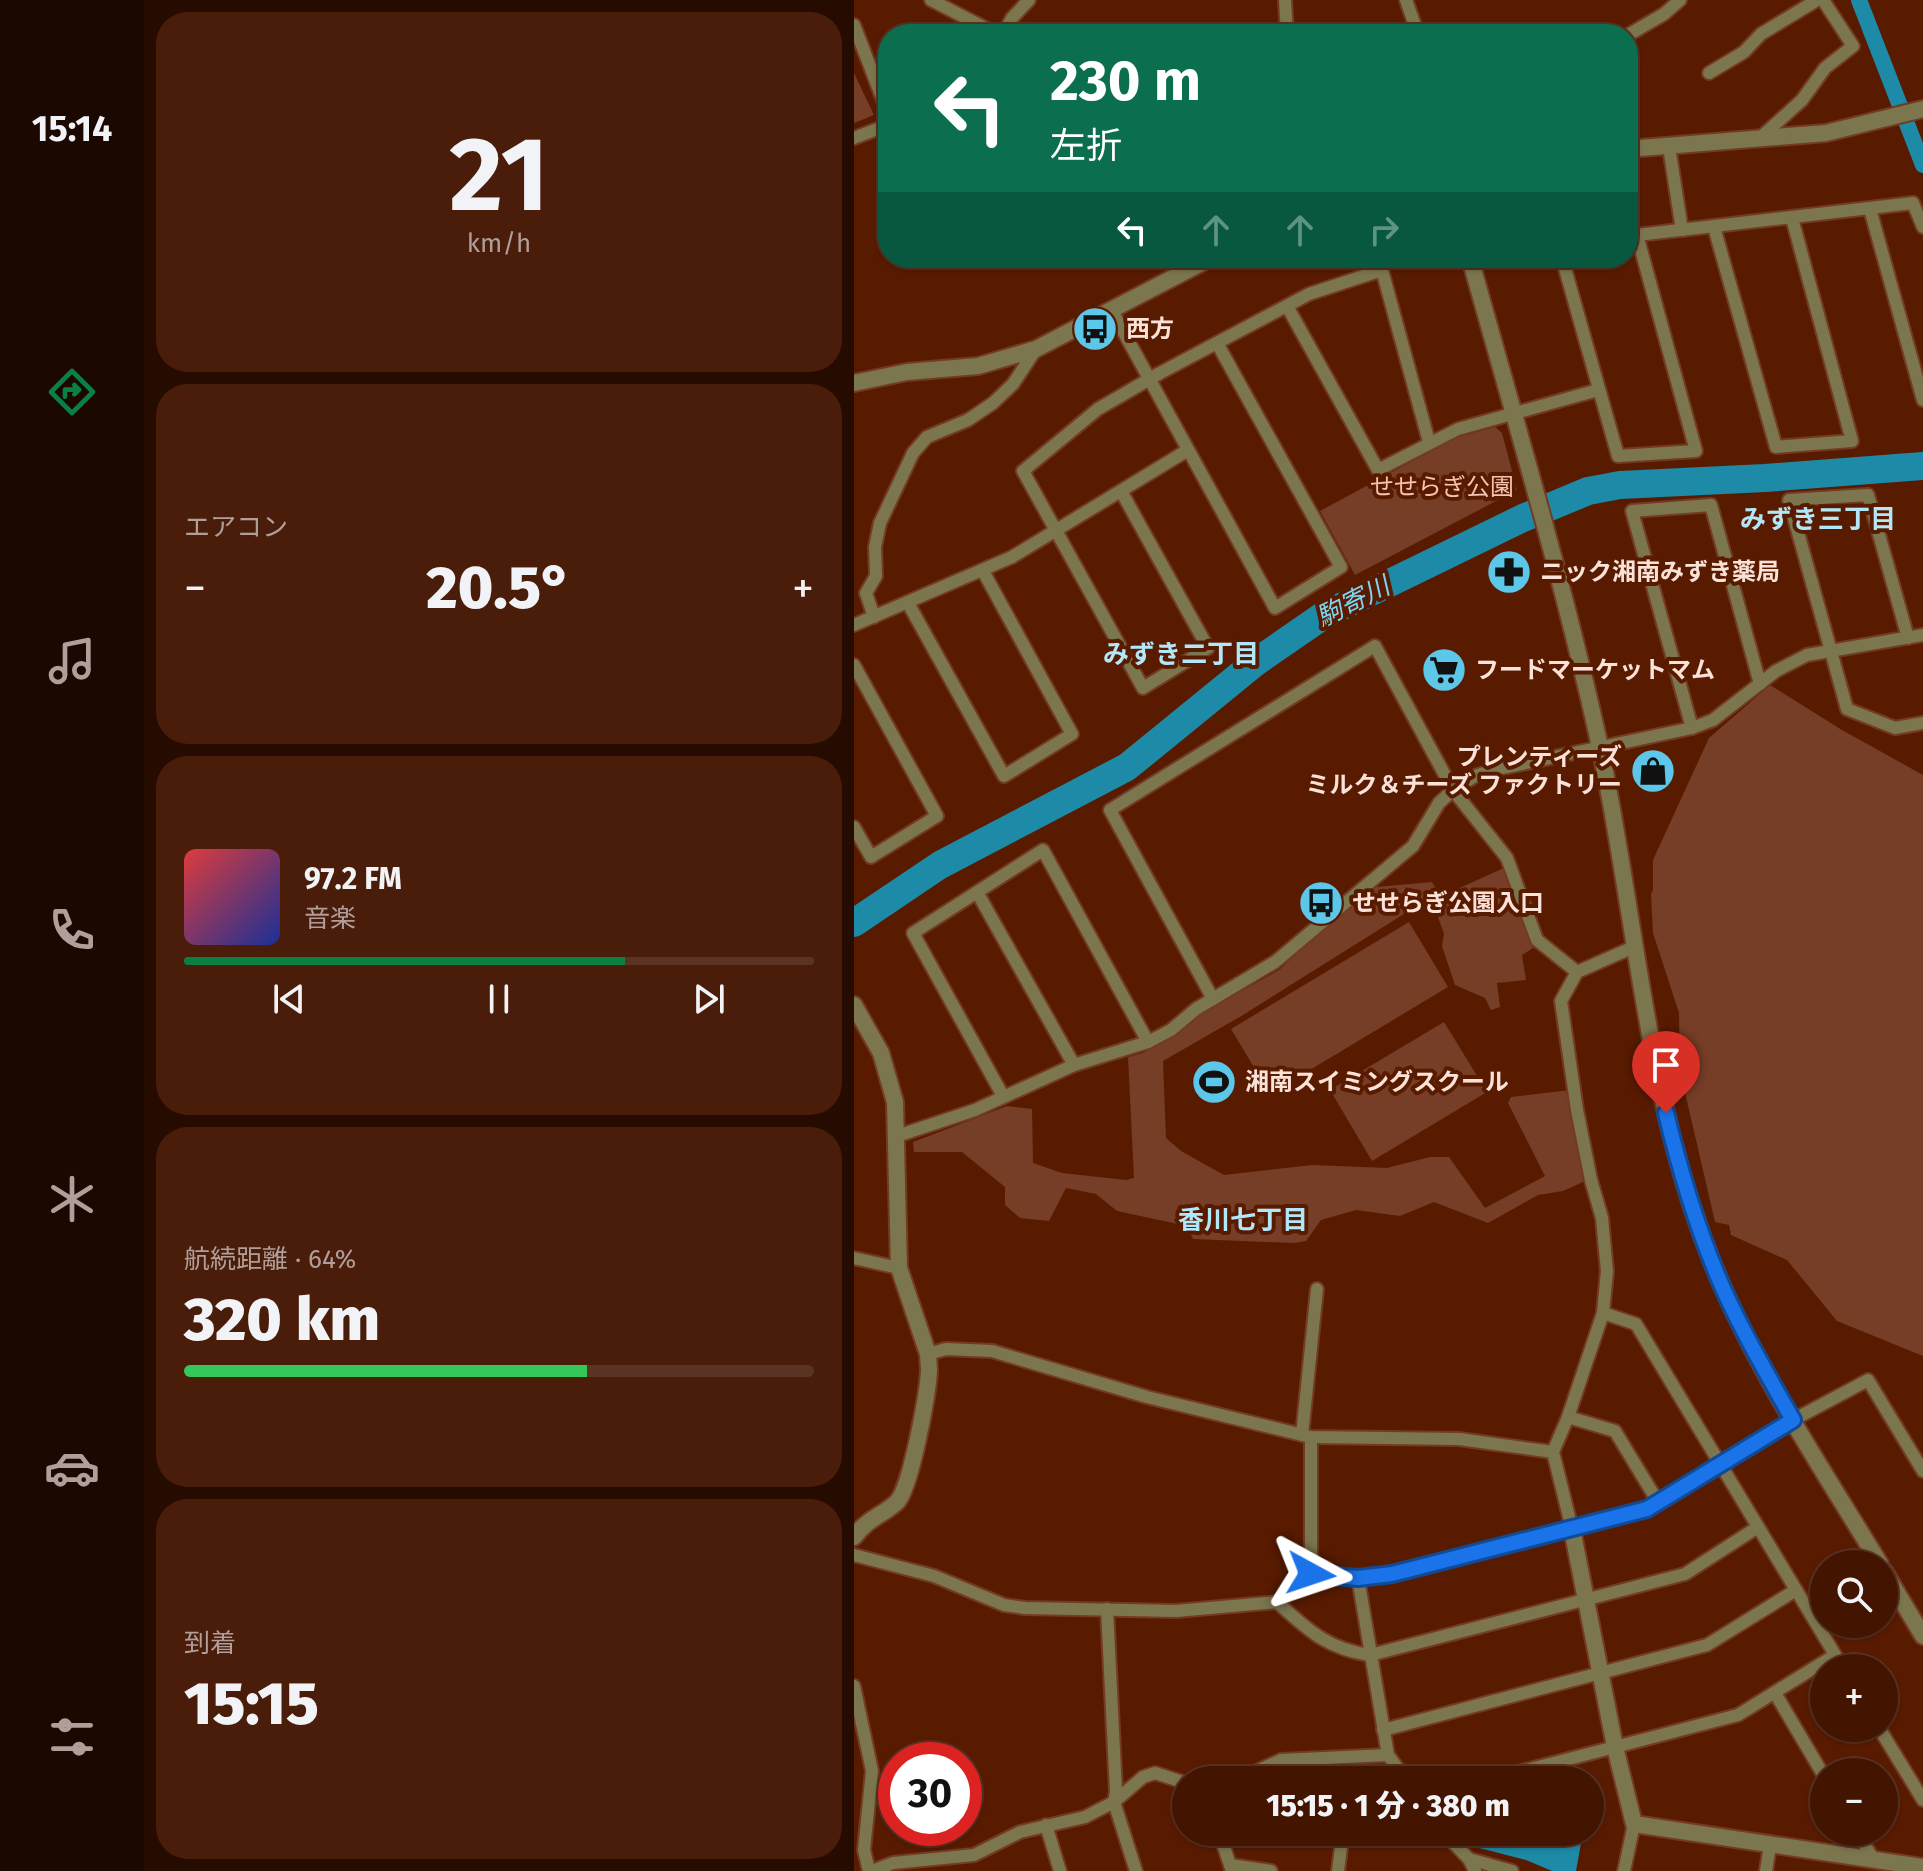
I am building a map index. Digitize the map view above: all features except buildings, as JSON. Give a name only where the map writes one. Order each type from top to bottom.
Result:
[{"type":"street","points":[[931,0],[978,24]]},
{"type":"street","points":[[1009,24],[1029,0]]},
{"type":"street","points":[[1285,0],[1286,24]]},
{"type":"street","points":[[1406,0],[1414,24]]},
{"type":"street","points":[[1638,29],[1680,0]]},
{"type":"street","points":[[1709,73],[1744,52],[1761,34],[1817,0]]},
{"type":"street","points":[[1759,139],[1802,100],[1825,68],[1853,46],[1823,0]]},
{"type":"street","points":[[854,25],[878,87]]},
{"type":"street","points":[[1638,149],[1826,133],[1910,113]]},
{"type":"street","points":[[854,138],[878,129]]},
{"type":"street","points":[[1669,147],[1682,230]]},
{"type":"street","points":[[1638,235],[1913,203],[1923,227]]},
{"type":"street","points":[[1870,209],[1923,400]]},
{"type":"street","points":[[1714,227],[1776,447],[1852,441],[1792,218]]},
{"type":"street","points":[[1565,268],[1618,456],[1696,451],[1638,256]]},
{"type":"street","points":[[854,383],[907,372],[978,366],[1036,349],[1191,268]]},
{"type":"street","points":[[1473,268],[1572,629],[1600,749],[1661,1090],[1688,1193],[1716,1273],[1749,1340],[1872,1550]]},
{"type":"street","points":[[1121,491],[1208,648],[1143,688],[1023,471],[1098,409],[1149,380],[1309,294],[1382,270],[1429,442]]},
{"type":"street","points":[[1287,306],[1378,470],[1458,429],[1598,390]]},
{"type":"street","points":[[1111,309],[1275,608],[1341,567],[1217,343]]},
{"type":"street","points":[[874,617],[866,593],[876,576],[875,547],[880,523],[913,453],[927,437],[968,420],[993,403],[1013,384],[1036,349]]},
{"type":"street","points":[[854,625],[1012,557],[1188,450]]},
{"type":"street","points":[[1908,638],[1868,495],[1789,500],[1847,709],[1895,728],[1923,723]]},
{"type":"street","points":[[1692,728],[1632,511],[1711,505],[1760,684]]},
{"type":"street","points":[[908,603],[1004,776],[1072,734],[983,571]]},
{"type":"street","points":[[897,1136],[975,1110],[1074,1065],[1148,1042],[1171,1030],[1196,1009],[1275,962],[1337,908],[1366,889],[1413,846],[1439,803],[1475,776],[1692,728],[1713,720],[1789,662],[1831,651],[1923,635]]},
{"type":"street","points":[[1213,999],[1110,810],[1375,646],[1453,790],[1507,858],[1537,940],[1577,972]]},
{"type":"street","points":[[854,665],[937,816],[871,857],[854,827]]},
{"type":"street","points":[[1003,1096],[913,933],[1043,850],[1148,1042]]},
{"type":"street","points":[[977,892],[1074,1065]]},
{"type":"street","points":[[1624,1871],[1634,1824],[1553,1452],[1603,1313],[1607,1271],[1602,1218],[1583,1138],[1561,1001],[1577,972],[1636,946]]},
{"type":"street","points":[[854,1005],[881,1053],[890,1077],[897,1136],[899,1268],[928,1354],[928,1384],[902,1494],[898,1501],[864,1524],[854,1537]]},
{"type":"street","points":[[854,1258],[899,1268]]},
{"type":"street","points":[[1311,1574],[1307,1436],[1317,1289]]},
{"type":"street","points":[[1603,1313],[1636,1324],[1834,1654]]},
{"type":"street","points":[[928,1354],[946,1349],[992,1351],[1147,1397],[1307,1436],[1459,1439],[1553,1452]]},
{"type":"street","points":[[854,1555],[934,1576],[1004,1605],[1176,1611],[1277,1602],[1311,1574],[1358,1578],[1392,1574],[1647,1509],[1793,1420],[1868,1380],[1923,1471]]},
{"type":"street","points":[[1568,1417],[1615,1431],[1658,1502]]},
{"type":"street","points":[[1277,1602],[1328,1644],[1347,1652],[1370,1655],[1685,1574],[1758,1527]]},
{"type":"street","points":[[1358,1578],[1388,1755],[1396,1766]]},
{"type":"street","points":[[1383,1730],[1707,1645],[1796,1590]]},
{"type":"street","points":[[1898,1594],[1923,1636]]},
{"type":"street","points":[[1107,1609],[1114,1802],[1136,1871]]},
{"type":"street","points":[[1542,1766],[1738,1715],[1810,1671]]},
{"type":"street","points":[[854,1686],[872,1771],[859,1857],[871,1871],[893,1863],[974,1855],[1020,1832],[1085,1817],[1114,1802],[1143,1777],[1155,1773],[1172,1778]]},
{"type":"street","points":[[1775,1693],[1813,1758]]},
{"type":"street","points":[[1888,1742],[1923,1800]]},
{"type":"street","points":[[1268,1766],[1281,1760],[1388,1755]]},
{"type":"street","points":[[1281,1760],[1287,1766]]},
{"type":"street","points":[[1634,1824],[1923,1867]]},
{"type":"street","points":[[1046,1825],[1060,1871]]},
{"type":"street","points":[[1766,1871],[1770,1845]]},
{"type":"street","points":[[1224,1846],[1231,1868],[1271,1871]]},
{"type":"street","points":[[1338,1871],[1341,1846]]},
{"type":"street","points":[[1455,1846],[1472,1865],[1512,1871]]},
{"type":"street","points":[[1866,1846],[1874,1860]]},
{"type":"green space","points":[[854,73],[874,115],[854,123]]},
{"type":"green space","name":"せせらぎ公園","points":[[1495,427],[1502,433],[1517,490],[1355,575],[1320,511],[1455,438]]},
{"type":"green space","points":[[1770,685],[1923,775],[1923,1356],[1837,1321],[1787,1260],[1731,1235],[1729,1225],[1715,1222],[1680,1071],[1679,1013],[1653,933],[1653,860],[1709,738]]},
{"type":"green space","points":[[1504,868],[1533,948],[1522,955],[1526,980],[1497,983],[1500,1007],[1491,1010],[1485,998],[1455,985],[1442,946],[1444,934],[1433,903],[1423,902],[1243,1015],[1163,1061],[1166,1138],[1181,1151],[1224,1175],[1312,1165],[1387,1168],[1430,1157],[1449,1157],[1485,1208],[1545,1176],[1508,1103],[1511,1097],[1570,1090],[1583,1182],[1563,1191],[1538,1195],[1488,1223],[1434,1202],[1400,1216],[1356,1210],[1321,1220],[1306,1241],[1294,1243],[1193,1239],[1187,1226],[1117,1211],[1096,1194],[1066,1188],[1049,1221],[1020,1218],[1005,1205],[1005,1187],[962,1152],[914,1152],[913,1142],[1007,1106],[1032,1109],[1033,1163],[1062,1173],[1126,1180],[1134,1178],[1128,1057],[1143,1053],[1177,1034],[1202,1013],[1279,970],[1346,907],[1376,887],[1432,882],[1444,902],[1455,890]]},
{"type":"green space","points":[[1409,922],[1448,987],[1270,1094],[1231,1029]]},
{"type":"green space","points":[[1444,1022],[1487,1092],[1372,1161],[1330,1090]]},
{"type":"water","points":[[1472,1846],[1580,1846],[1576,1871],[1552,1871],[1526,1860]]},
{"type":"waterway","points":[[1859,0],[1923,165]]},
{"type":"waterway","name":"駒寄川","points":[[854,923],[940,865],[1127,767],[1256,662],[1324,615],[1523,518],[1588,491],[1620,485],[1923,466]]},
{"type":"place","name":"西方","points":[[1095,329]]},
{"type":"place","name":"ニック湘南みずき薬局","points":[[1509,572]]},
{"type":"place","name":"フードマーケットマム","points":[[1444,670]]},
{"type":"place","name":"プレンティーズ ミルク＆チーズ ファクトリー","points":[[1653,771]]},
{"type":"place","name":"せせらぎ公園入口","points":[[1321,903]]},
{"type":"place","name":"湘南スイミングスクール","points":[[1214,1082]]},
{"type":"district","name":"みずき三丁目","points":[[1818,519]]},
{"type":"district","name":"みずき二丁目","points":[[1181,654]]},
{"type":"district","name":"香川七丁目","points":[[1243,1220]]},
{"type":"route","points":[[1311,1574],[1358,1578],[1392,1574],[1647,1509],[1793,1420],[1716,1273],[1688,1193],[1666,1113]]}]
